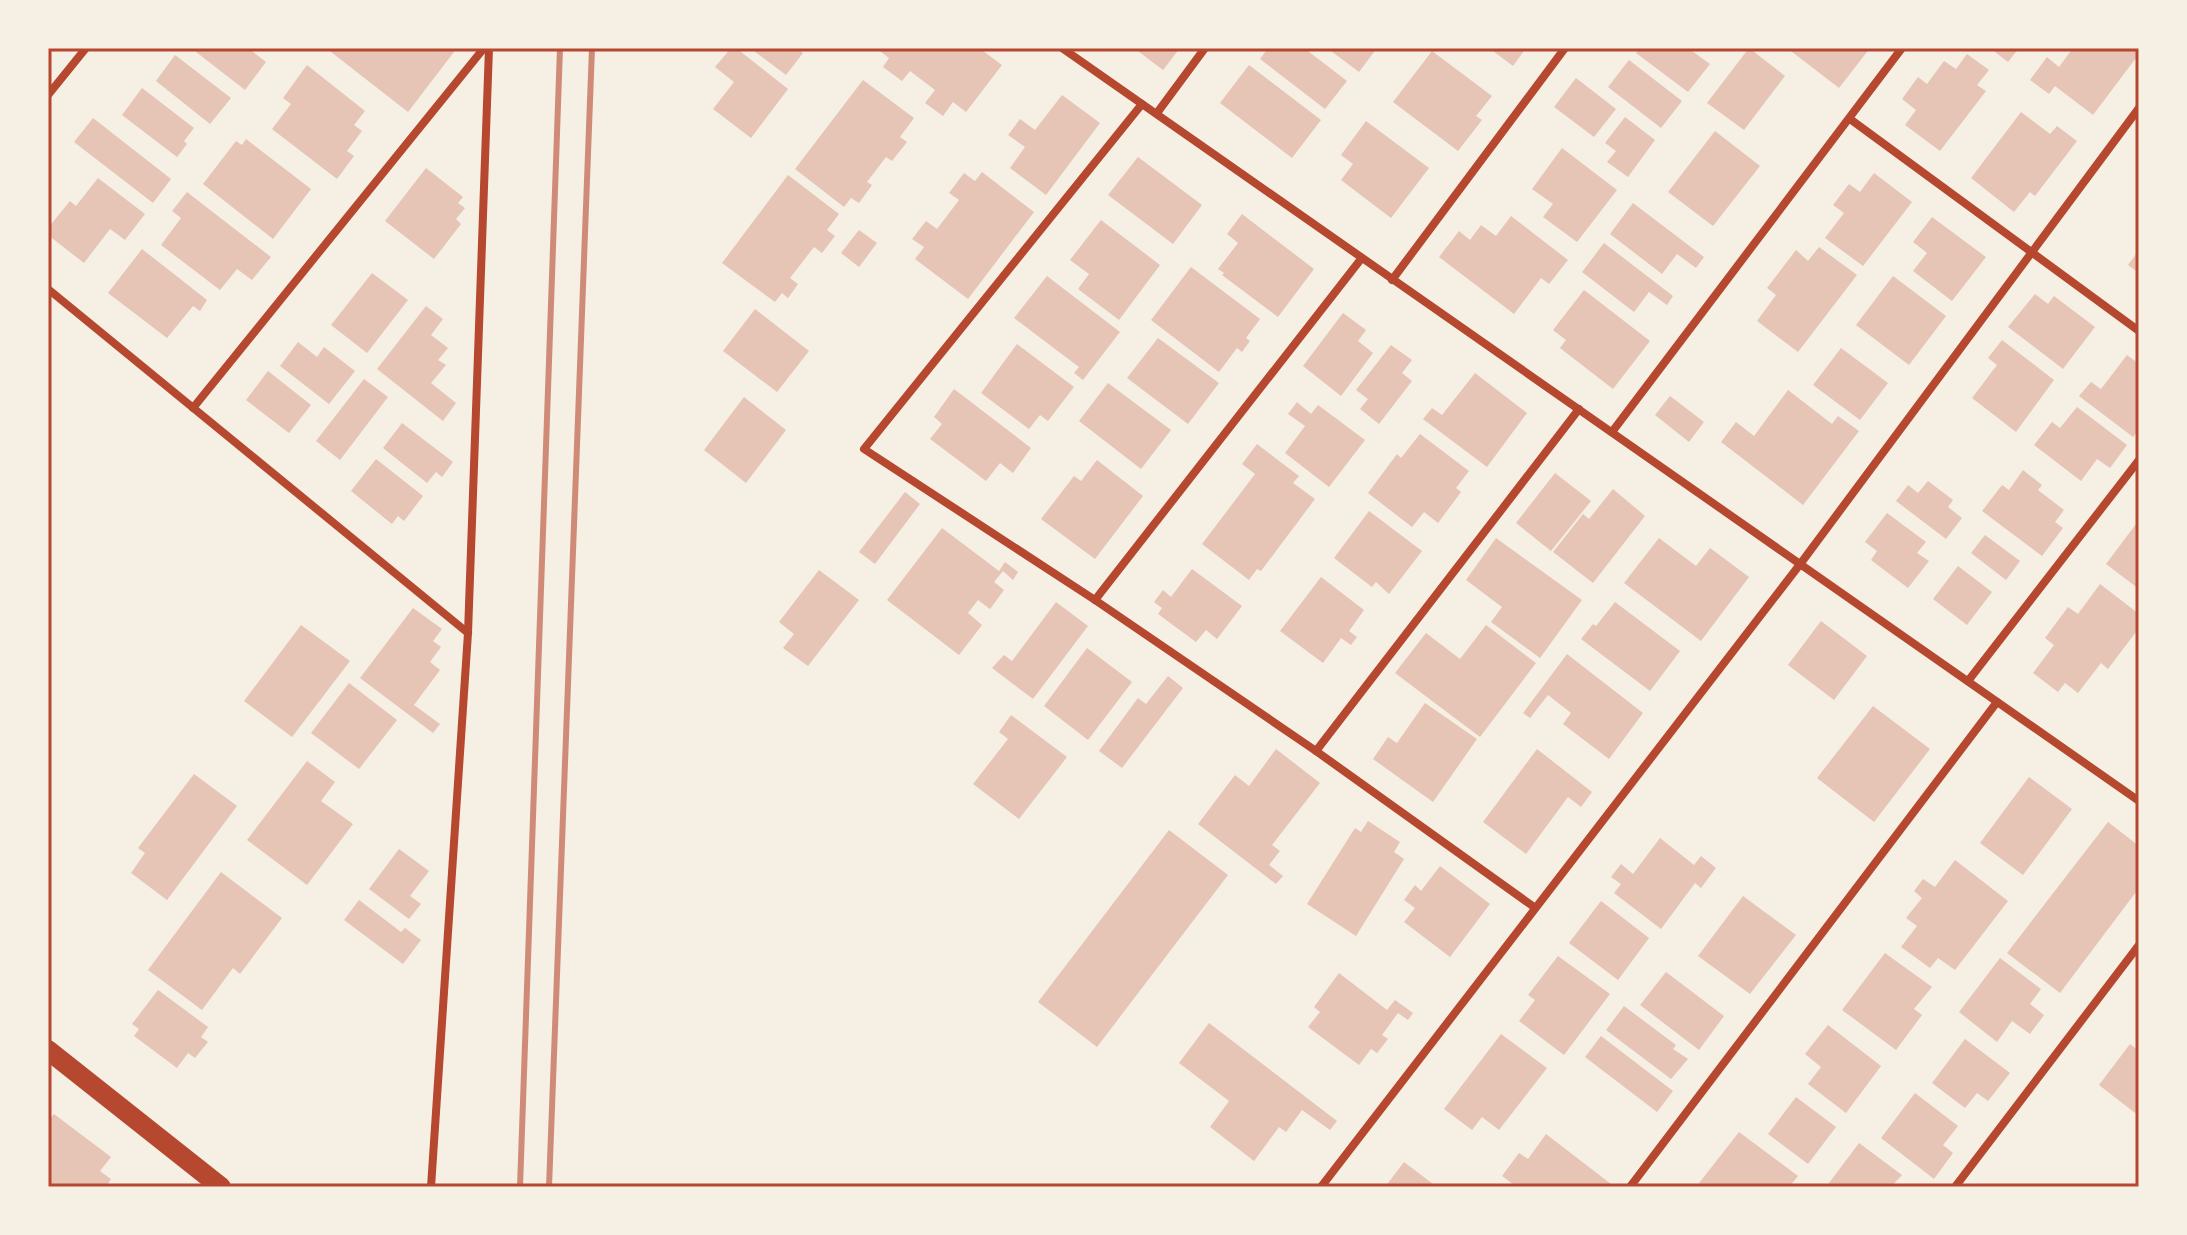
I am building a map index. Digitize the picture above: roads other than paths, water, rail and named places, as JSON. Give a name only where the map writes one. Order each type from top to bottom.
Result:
[{"type":"main road","points":[[48,1050],[221,1187]]},
{"type":"street","points":[[48,95],[86,48]]},
{"type":"street","points":[[193,408],[487,48]]},
{"type":"street","points":[[431,1187],[468,633],[487,48]]},
{"type":"street","points":[[1062,48],[2139,801]]},
{"type":"street","points":[[1157,113],[1205,48]]},
{"type":"street","points":[[1392,280],[1565,48]]},
{"type":"street","points":[[1612,432],[1902,48]]},
{"type":"street","points":[[1142,104],[864,449],[1095,600],[1316,751],[1534,907]]},
{"type":"street","points":[[1321,1187],[1801,563],[2139,108]]},
{"type":"street","points":[[1850,119],[2139,331]]},
{"type":"street","points":[[1095,600],[1361,259]]},
{"type":"street","points":[[48,289],[468,633]]},
{"type":"street","points":[[1316,751],[1579,409]]},
{"type":"street","points":[[1968,681],[2139,460]]},
{"type":"street","points":[[1630,1187],[1997,702]]},
{"type":"street","points":[[1955,1187],[2139,945]]},
{"type":"railway","points":[[520,1187],[560,48]]},
{"type":"railway","points":[[549,1187],[592,48]]}]
